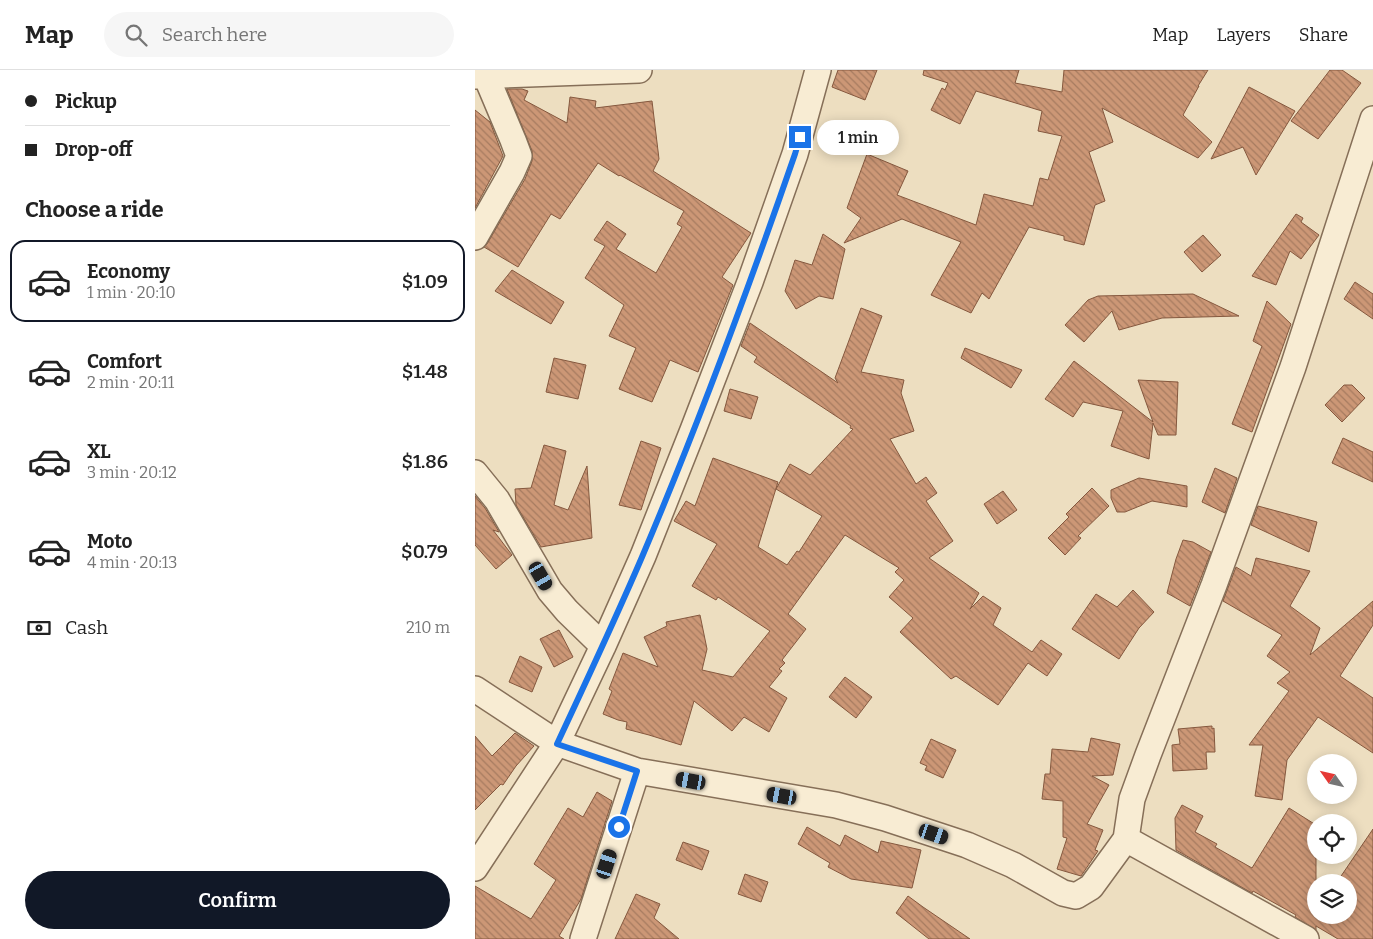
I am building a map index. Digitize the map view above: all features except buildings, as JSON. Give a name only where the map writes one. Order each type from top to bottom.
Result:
[{"type":"street","points":[[475,237],[519,156],[513,140],[480,76],[639,70]]},
{"type":"street","points":[[475,868],[557,744],[603,646],[646,547],[750,282],[795,154],[818,70]]},
{"type":"street","points":[[475,689],[557,744],[637,771],[836,805],[885,818],[967,846],[1013,865],[1063,893],[1076,896],[1091,887],[1126,839],[1132,799],[1214,585],[1293,367],[1373,119]]},
{"type":"street","points":[[475,473],[497,500],[550,592],[603,646]]},
{"type":"street","points":[[583,939],[637,771]]},
{"type":"street","points":[[1126,839],[1307,939]]},
{"type":"route","points":[[619,827],[637,771],[557,744],[643,556],[750,282],[800,137]]}]
